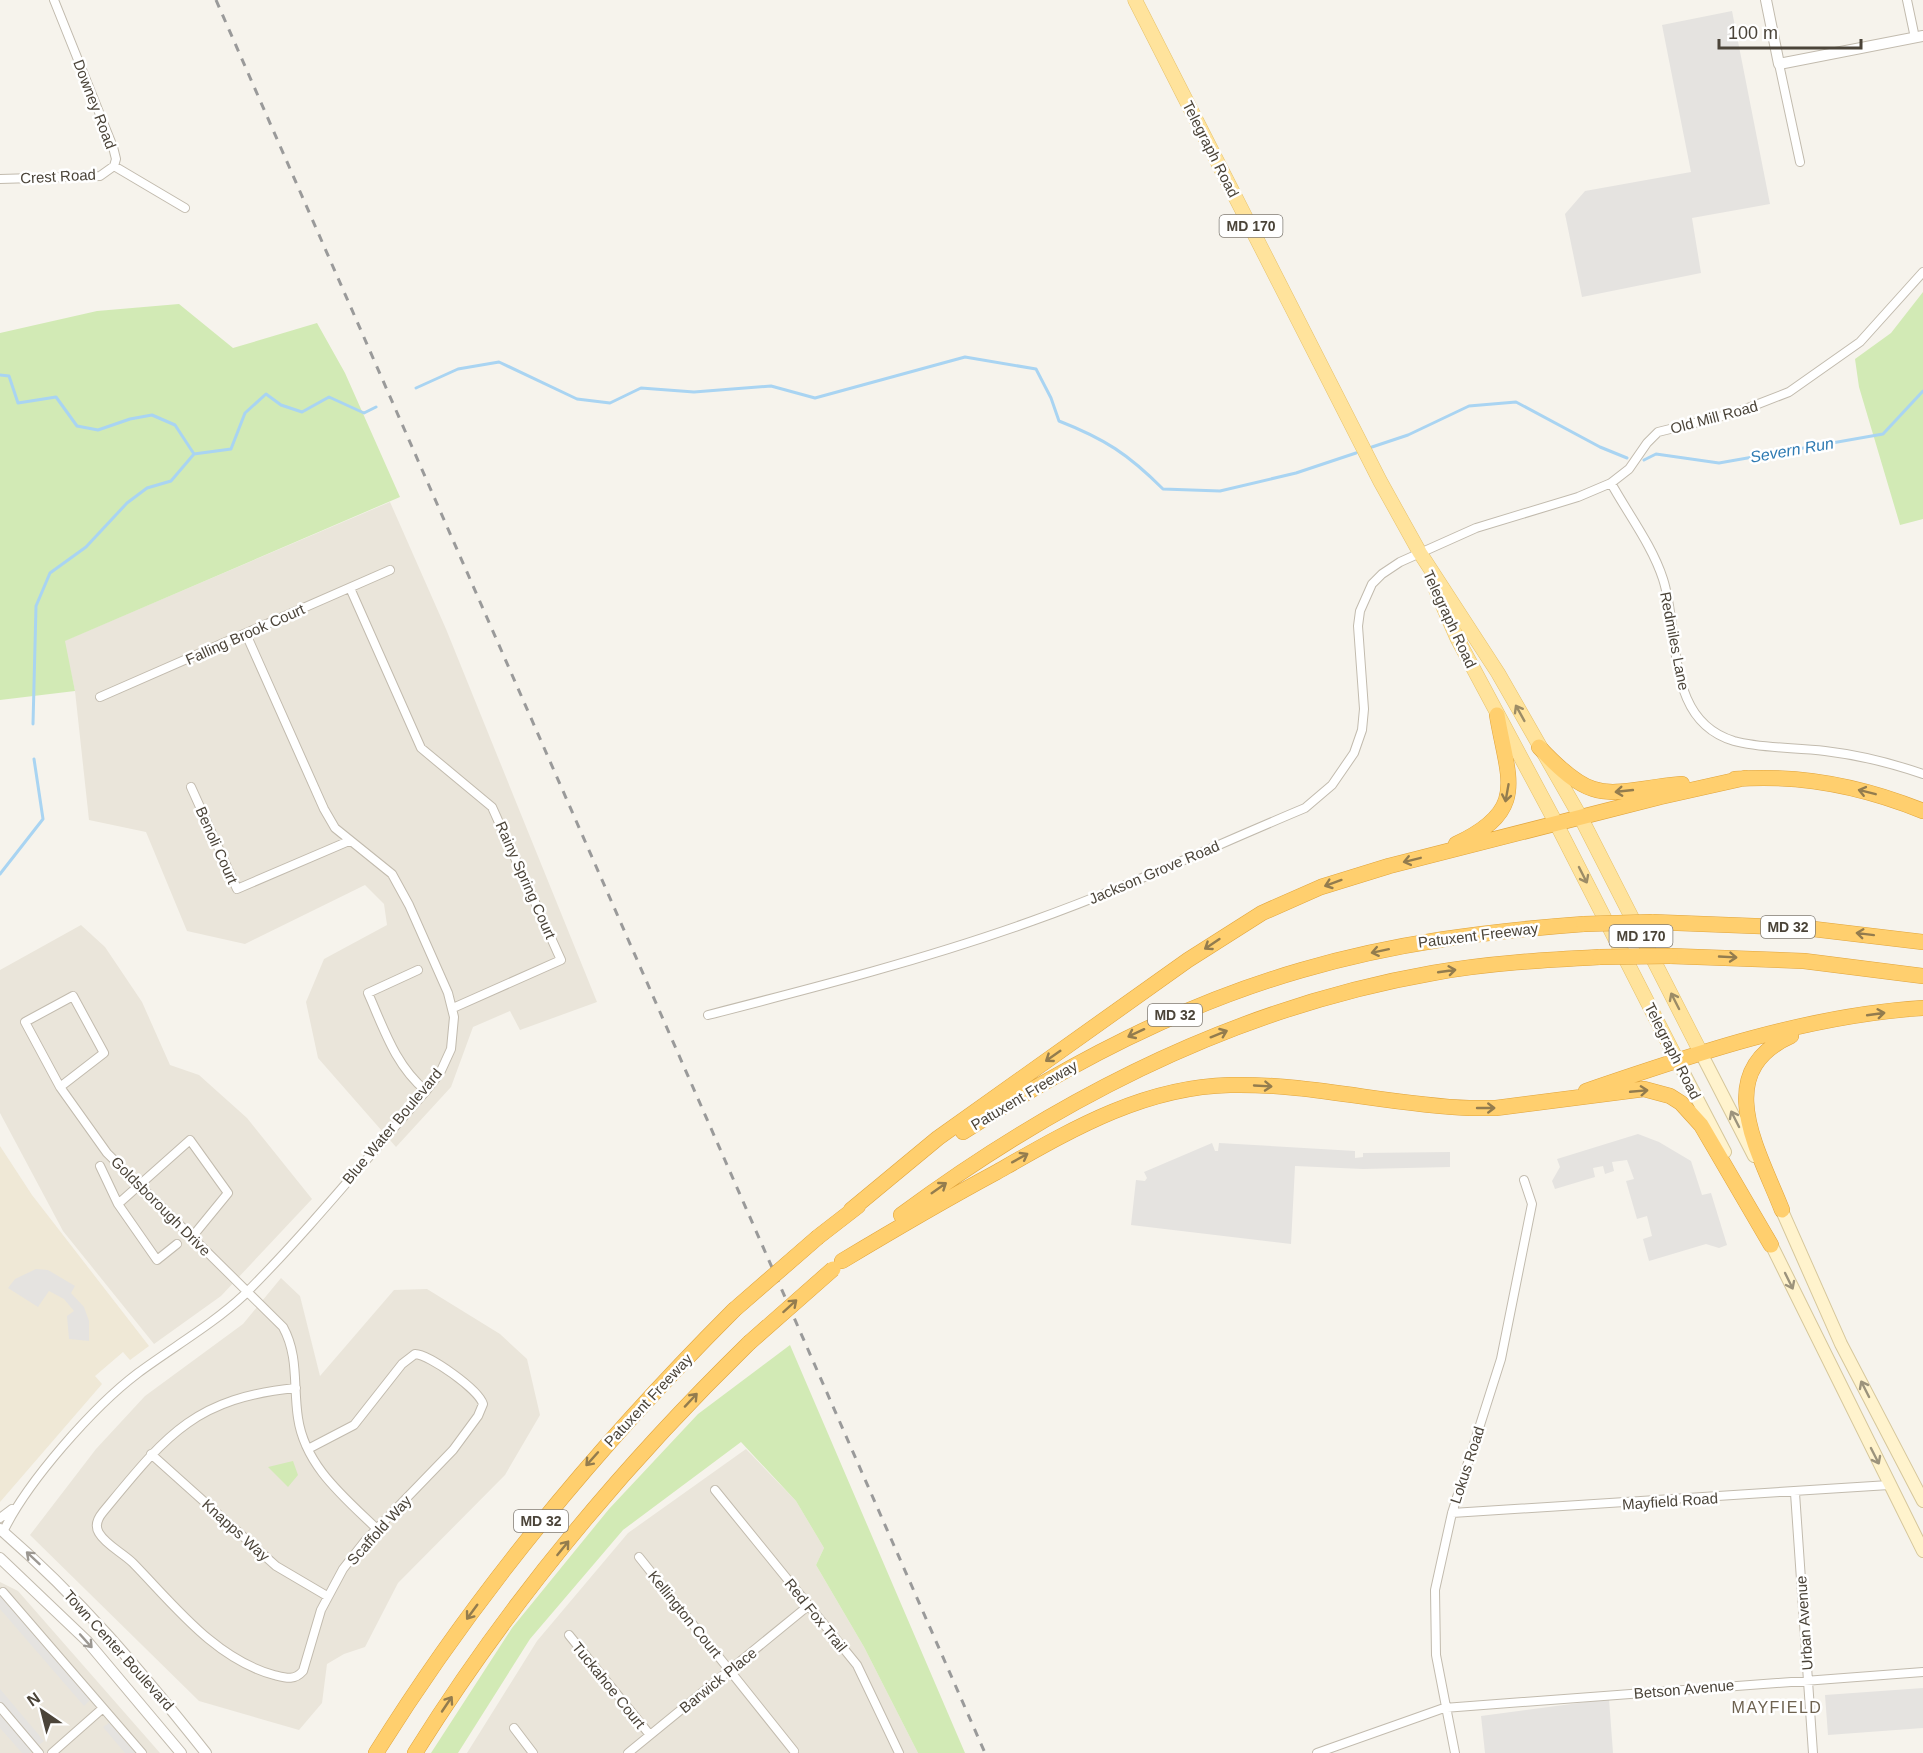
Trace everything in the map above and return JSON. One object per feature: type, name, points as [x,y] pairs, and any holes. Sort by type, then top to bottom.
[{"type":"highway","points":[[1434,855],[1484,829],[1504,807],[1510,774],[1497,715]]},
{"type":"highway","points":[[1539,747],[1577,783],[1602,792],[1744,778],[1772,778],[1831,784],[1869,792],[1923,811]]},
{"type":"highway","points":[[851,1210],[938,1138],[1217,940],[1262,914],[1321,887],[1355,875],[1556,823],[1744,778]]},
{"type":"highway","name":"Patuxent Freeway","points":[[376,1753],[430,1670],[540,1522],[626,1421],[734,1310],[851,1210],[942,1145],[1053,1077],[1119,1041],[1212,1001],[1301,970],[1362,954],[1473,934],[1584,924],[1652,922],[1805,928],[1923,942]]},
{"type":"highway","name":"Patuxent Freeway","points":[[415,1753],[504,1625],[559,1553],[650,1445],[749,1343],[837,1265],[915,1205],[1019,1135],[1125,1076],[1196,1043],[1310,1002],[1372,986],[1482,966],[1600,957],[1670,956],[1804,961],[1923,976]]},
{"type":"highway","points":[[1540,1103],[1585,1091],[1701,1053],[1828,1022],[1923,1008]]},
{"type":"highway","points":[[1782,1210],[1746,1113],[1747,1081],[1753,1068],[1770,1048],[1780,1041],[1828,1022]]},
{"type":"highway","points":[[837,1265],[922,1213],[1086,1122],[1128,1105],[1176,1092],[1229,1085],[1264,1086],[1437,1107],[1496,1108],[1644,1089],[1670,1096],[1681,1103],[1701,1125],[1771,1245]]},
{"type":"main road","name":"Telegraph Road","points":[[1135,0],[1375,472],[1420,553],[1498,674],[1581,818],[1782,1210],[1841,1344],[1923,1501]]},
{"type":"main road","name":"Telegraph Road","points":[[1420,553],[1456,638],[1556,823],[1771,1245],[1923,1551]]},
{"type":"street","name":"Downey Road","points":[[54,0],[113,147],[116,159],[114,166],[185,208]]},
{"type":"street","points":[[1766,0],[1800,162]]},
{"type":"street","points":[[1779,64],[1919,37],[1907,0]]},
{"type":"street","name":"Crest Road","points":[[0,178],[100,176],[114,166]]},
{"type":"street","name":"Old Mill Road","points":[[1420,553],[1497,520],[1578,497],[1611,483],[1629,469],[1647,443],[1658,432],[1764,404],[1822,371],[1860,342],[1923,272]]},
{"type":"street","name":"Redmiles Lane","points":[[1611,483],[1657,562],[1664,582],[1681,683],[1691,707],[1705,724],[1735,741],[1861,755],[1923,774]]},
{"type":"street","name":"Jackson Grove Road","points":[[708,1015],[863,975],[1030,922],[1103,895],[1305,807],[1320,797],[1344,771],[1354,753],[1362,729],[1364,690],[1358,626],[1365,596],[1382,574],[1420,553]]},
{"type":"street","name":"Falling Brook Court","points":[[100,697],[390,570]]},
{"type":"street","name":"Rainy Spring Court","points":[[350,588],[421,748],[492,807],[561,960],[453,1008]]},
{"type":"street","name":"Blue Water Boulevard","points":[[1,1532],[15,1507],[79,1430],[111,1397],[159,1357],[211,1322],[248,1290],[426,1091],[440,1073],[451,1049],[453,1008],[401,889],[382,865],[335,828],[246,633]]},
{"type":"street","name":"Benoli Court","points":[[191,787],[237,890],[349,841]]},
{"type":"street","points":[[418,970],[368,993],[398,1062],[406,1074],[426,1091]]},
{"type":"street","name":"Goldsborough Drive","points":[[60,1087],[104,1053],[73,996],[25,1022],[60,1087],[107,1153],[277,1319],[289,1338],[295,1361],[298,1418],[308,1449],[323,1476],[377,1529]]},
{"type":"street","points":[[118,1204],[190,1140],[228,1193],[192,1236]]},
{"type":"street","points":[[100,1166],[118,1204],[157,1260],[177,1244]]},
{"type":"street","name":"Lokus Road","points":[[1455,1753],[1444,1708],[1436,1654],[1435,1590],[1452,1513],[1501,1359],[1532,1204],[1524,1180]]},
{"type":"street","name":"Scaffold Way","points":[[296,1388],[246,1395],[210,1408],[171,1434],[99,1518],[98,1532],[216,1645],[254,1668],[287,1679],[298,1676],[305,1664],[316,1622],[327,1596],[353,1556],[453,1450],[482,1409],[481,1398],[428,1357],[415,1354],[402,1364],[372,1406],[354,1425],[308,1449]]},
{"type":"street","name":"Knapps Way","points":[[152,1454],[276,1566],[327,1596]]},
{"type":"street","name":"Mayfield Road","points":[[1452,1513],[1796,1493],[1889,1485]]},
{"type":"street","name":"Red Fox Trail","points":[[715,1490],[857,1665],[898,1753]]},
{"type":"street","name":"Urban Avenue","points":[[1796,1493],[1813,1753]]},
{"type":"street","name":"Blue Water Boulevard","points":[[0,1518],[15,1507]]},
{"type":"street","name":"Town Center Boulevard","points":[[1,1532],[62,1586],[113,1638],[206,1753]]},
{"type":"street","name":"Town Center Boulevard","points":[[0,1557],[87,1641],[181,1753]]},
{"type":"street","name":"Kellington Court","points":[[639,1557],[794,1751]]},
{"type":"street","points":[[3,1592],[142,1753]]},
{"type":"street","name":"Barwick Place","points":[[628,1753],[808,1606]]},
{"type":"street","name":"Tuckahoe Court","points":[[569,1635],[650,1735]]},
{"type":"street","name":"Betson Avenue","points":[[1317,1753],[1444,1708],[1923,1672]]},
{"type":"street","points":[[0,1707],[39,1753]]},
{"type":"street","points":[[52,1753],[103,1708]]},
{"type":"street","points":[[514,1728],[533,1753]]},
{"type":"shaded area","points":[[1732,11],[1770,204],[1692,218],[1701,273],[1582,297],[1565,214],[1585,191],[1691,172],[1662,25]]},
{"type":"shaded area","points":[[390,502],[446,629],[597,1002],[520,1030],[510,1011],[473,1027],[451,1087],[396,1147],[318,1058],[306,1002],[324,959],[387,925],[384,904],[365,885],[245,944],[187,931],[146,832],[89,820],[75,691],[64,641]]},
{"type":"shaded area","points":[[81,925],[105,947],[142,1002],[170,1065],[199,1075],[247,1118],[312,1199],[221,1296],[154,1344],[63,1231],[0,1113],[0,970]]},
{"type":"shaded area","points":[[1638,1134],[1659,1142],[1691,1161],[1702,1195],[1711,1193],[1727,1245],[1719,1248],[1706,1244],[1649,1261],[1643,1239],[1652,1236],[1647,1216],[1637,1219],[1626,1181],[1634,1179],[1627,1160],[1612,1162],[1614,1171],[1605,1174],[1603,1166],[1593,1168],[1595,1177],[1555,1189],[1552,1181],[1560,1167],[1557,1159]]},
{"type":"shaded area","points":[[1212,1143],[1215,1151],[1218,1151],[1219,1143],[1355,1151],[1355,1158],[1363,1157],[1363,1153],[1450,1152],[1450,1167],[1363,1169],[1295,1166],[1291,1244],[1131,1225],[1136,1180],[1145,1181],[1147,1178],[1144,1172]]},
{"type":"shaded area","points":[[0,1146],[32,1195],[149,1346],[130,1360],[123,1352],[95,1376],[102,1384],[0,1502]]},
{"type":"shaded area","points":[[36,1269],[48,1270],[75,1286],[71,1293],[84,1307],[89,1321],[89,1341],[69,1339],[67,1316],[74,1311],[64,1299],[49,1291],[38,1307],[8,1288],[15,1279]]},
{"type":"shaded area","points":[[281,1278],[300,1296],[320,1376],[394,1290],[427,1289],[500,1334],[527,1359],[540,1415],[505,1475],[398,1583],[365,1647],[344,1654],[327,1664],[322,1703],[299,1730],[199,1701],[30,1535],[96,1449],[145,1396],[243,1324]]},
{"type":"shaded area","points":[[746,1449],[796,1501],[824,1548],[816,1565],[864,1647],[918,1753],[467,1753],[537,1641],[628,1533]]},
{"type":"shaded area","points":[[0,1582],[18,1591],[160,1753],[0,1753]]},
{"type":"shaded area","points":[[0,1596],[90,1700],[84,1706],[0,1609]]},
{"type":"shaded area","points":[[1923,1688],[1923,1728],[1828,1735],[1825,1695]]},
{"type":"shaded area","points":[[0,1689],[44,1741],[38,1746],[0,1702]]},
{"type":"shaded area","points":[[1609,1699],[1613,1753],[1485,1753],[1481,1716]]},
{"type":"shaded area","points":[[0,1715],[32,1751],[30,1753],[22,1753],[0,1728]]},
{"type":"shaded area","points":[[109,1723],[136,1753],[125,1753],[103,1727]]},
{"type":"green space","points":[[1923,292],[1923,519],[1900,525],[1859,387],[1855,359],[1891,333]]},
{"type":"green space","points":[[179,304],[233,348],[317,323],[345,373],[400,497],[65,641],[75,691],[0,700],[0,333],[97,311]]},
{"type":"green space","points":[[790,1345],[965,1753],[918,1753],[864,1647],[816,1565],[824,1548],[796,1501],[741,1442],[623,1530],[530,1639],[458,1753],[431,1753],[512,1628],[609,1509],[698,1414]]},
{"type":"green space","points":[[293,1461],[298,1475],[288,1487],[268,1467]]},
{"type":"waterway","points":[[416,388],[458,369],[499,362],[577,399],[610,403],[641,388],[694,392],[771,386],[815,398],[965,357],[1036,369],[1051,398],[1059,421],[1103,441],[1127,457],[1163,489],[1220,491],[1296,473],[1356,453]]},
{"type":"waterway","points":[[0,375],[9,376],[18,403],[56,397],[77,426],[98,430],[130,419],[152,415],[175,425],[194,454]]},
{"type":"waterway","name":"Severn Run","points":[[1644,460],[1656,454],[1719,463],[1883,434],[1923,391]]},
{"type":"waterway","points":[[33,724],[36,606],[50,573],[86,547],[127,503],[147,488],[171,481],[194,454],[231,449],[245,413],[266,394],[281,405],[302,412],[329,397],[364,413],[376,407]]},
{"type":"waterway","points":[[1372,447],[1408,435],[1469,406],[1516,402],[1600,447],[1627,458]]},
{"type":"waterway","points":[[0,874],[43,819],[34,759]]},
{"type":"railway","points":[[216,0],[985,1753]]},
{"type":"district","name":"MAYFIELD","points":[[1777,1707]]}]
